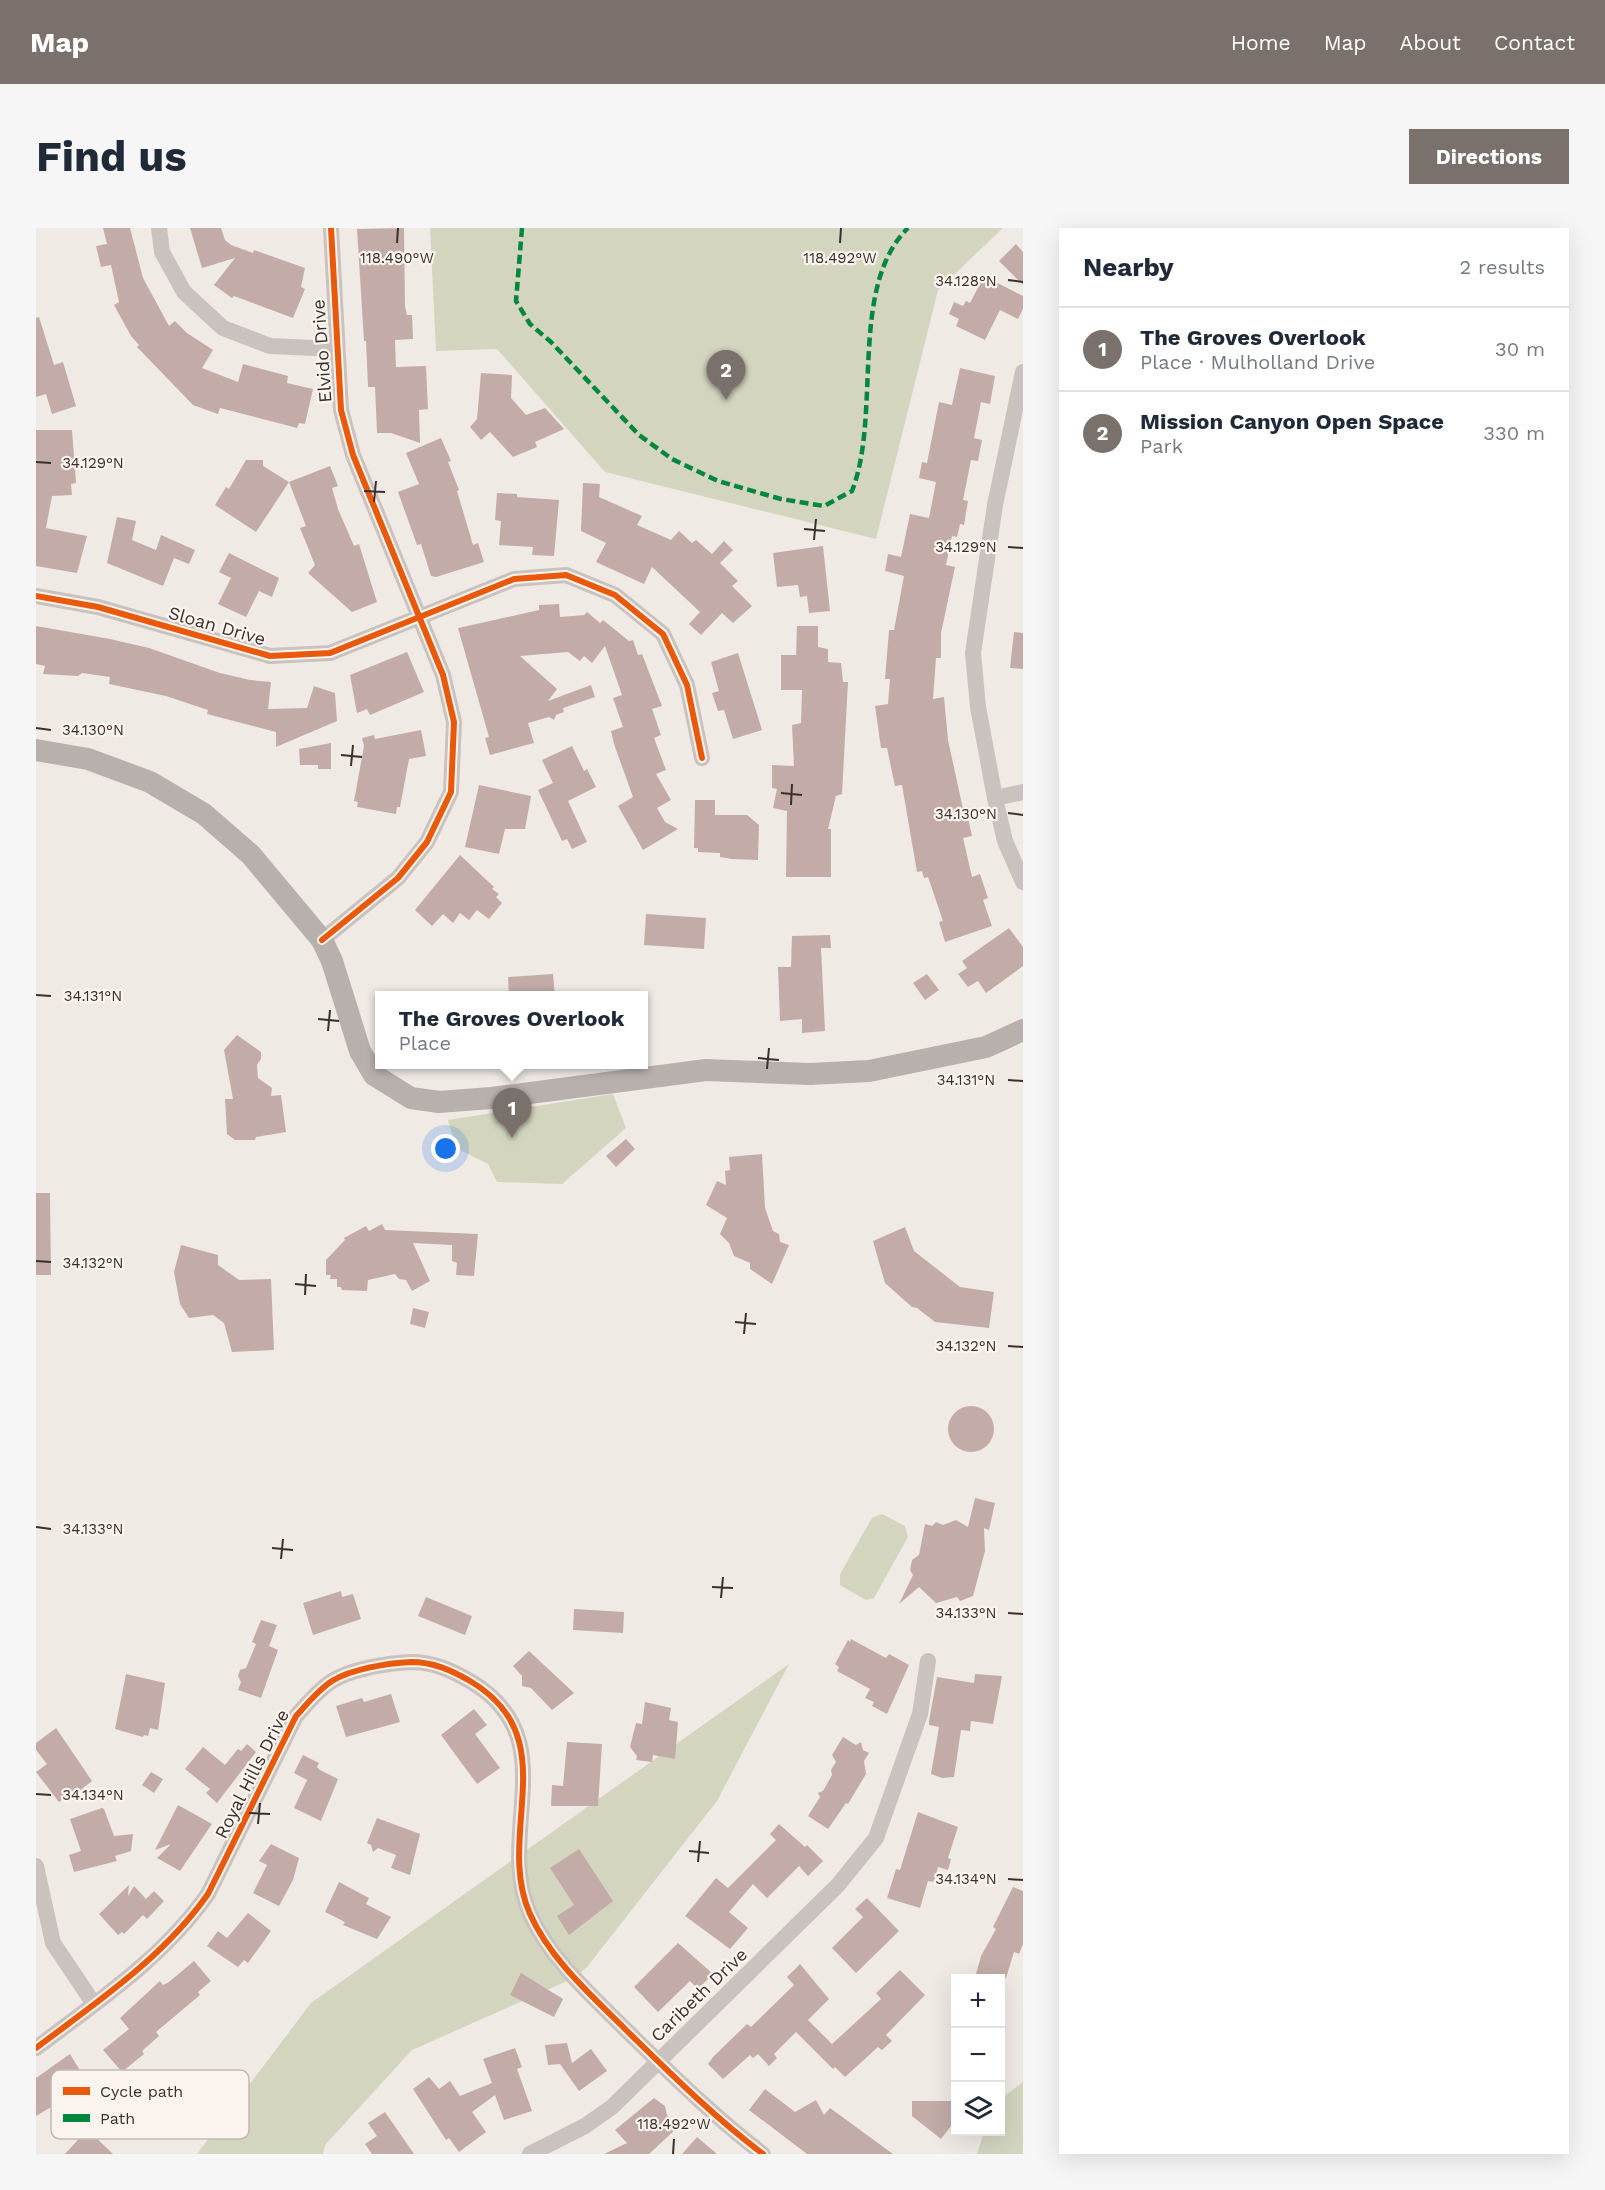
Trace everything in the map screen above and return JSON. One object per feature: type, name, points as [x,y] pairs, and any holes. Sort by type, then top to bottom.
[{"type":"main road","points":[[36,750],[88,759],[150,782],[204,814],[251,855],[321,940],[332,961],[360,1051],[374,1075],[411,1098],[439,1102],[706,1070],[810,1074],[868,1071],[986,1047],[1023,1030]]},
{"type":"street","points":[[159,228],[162,252],[184,292],[223,328],[270,346],[336,350]]},
{"type":"street","name":"Elvido Drive","points":[[321,940],[398,878],[427,842],[451,792],[454,722],[443,675],[353,455],[341,410],[331,228]]},
{"type":"street","points":[[1023,372],[995,505],[973,653],[978,707],[995,798],[1005,841],[1023,882]]},
{"type":"street","name":"Sloan Drive","points":[[36,596],[99,608],[270,656],[330,653],[421,619],[514,579],[566,575],[615,595],[663,634],[687,685],[702,758]]},
{"type":"street","points":[[995,798],[1023,792]]},
{"type":"street","name":"Caribeth Drive","points":[[530,2154],[585,2126],[612,2108],[838,1885],[876,1838],[920,1714],[928,1661]]},
{"type":"street","name":"Royal Hills Drive","points":[[36,2048],[94,2004],[161,1948],[189,1921],[202,1903],[296,1716],[310,1700],[333,1680],[388,1663],[417,1662],[447,1668],[489,1692],[509,1718],[524,1755],[519,1873],[530,1913],[549,1945],[574,1978],[658,2062],[719,2121],[763,2154]]},
{"type":"street","points":[[36,1866],[53,1943],[94,2004]]},
{"type":"green space","points":[[430,228],[1003,228],[938,290],[876,539],[605,472],[497,349],[436,351]]},
{"type":"green space","points":[[613,1094],[626,1128],[562,1184],[497,1182],[488,1164],[456,1148],[448,1120]]},
{"type":"green space","points":[[882,1514],[905,1526],[908,1537],[874,1598],[866,1600],[840,1585],[840,1574],[872,1518]]},
{"type":"green space","points":[[789,1664],[717,1801],[587,1967],[574,1978],[412,2050],[325,2145],[323,2154],[197,2154],[208,2139],[249,2139],[249,2085],[311,2003]]},
{"type":"green space","points":[[1023,2082],[1023,2154],[977,2154],[983,2136],[1005,2136],[1005,2096]]},
{"type":"building","points":[[103,228],[130,228],[143,278],[169,326],[175,321],[187,333],[213,350],[202,368],[238,382],[243,364],[288,376],[287,383],[313,389],[305,424],[299,423],[297,428],[220,408],[218,414],[193,405],[137,347],[139,345],[131,336],[114,305],[119,302],[111,265],[101,267],[96,246],[107,244]]},
{"type":"building","points":[[190,228],[221,228],[225,240],[231,245],[253,253],[254,250],[305,268],[301,287],[305,289],[293,318],[234,296],[232,298],[214,285],[235,258],[202,268]]},
{"type":"building","points":[[404,228],[405,306],[407,315],[412,315],[413,339],[395,340],[396,367],[426,366],[428,409],[419,410],[420,443],[391,433],[377,433],[375,387],[368,387],[366,341],[364,341],[357,229]]},
{"type":"building","points":[[1016,244],[1023,252],[1023,285],[999,261]]},
{"type":"building","points":[[984,276],[1023,296],[1023,309],[1018,319],[1000,310],[985,340],[956,326],[959,319],[949,314],[954,302],[963,306],[966,301],[970,303]]},
{"type":"building","points":[[39,317],[54,365],[63,362],[76,406],[52,414],[46,394],[36,397],[36,318]]},
{"type":"building","points":[[960,368],[995,376],[990,404],[981,402],[974,438],[982,440],[978,461],[971,460],[963,500],[968,501],[964,525],[960,524],[957,537],[952,536],[946,565],[955,567],[941,633],[941,658],[936,658],[933,699],[944,697],[948,740],[965,818],[968,818],[972,836],[963,838],[972,877],[980,874],[988,898],[983,900],[992,926],[945,942],[939,922],[943,921],[928,877],[924,878],[922,871],[917,872],[902,785],[895,786],[887,748],[881,748],[875,706],[888,704],[890,679],[885,679],[889,630],[894,630],[904,576],[885,571],[888,554],[901,557],[910,514],[929,518],[936,482],[919,478],[922,462],[927,463],[939,402],[952,405]]},
{"type":"building","points":[[481,373],[512,375],[511,398],[526,415],[545,408],[564,429],[535,442],[537,447],[513,457],[490,432],[481,440],[470,427],[477,419]]},
{"type":"building","points":[[36,430],[72,430],[76,483],[71,484],[72,495],[52,496],[46,528],[87,536],[77,573],[36,566]]},
{"type":"building","points":[[441,438],[451,461],[448,462],[459,490],[457,491],[473,545],[478,543],[484,562],[436,577],[431,576],[421,544],[417,545],[398,492],[419,484],[406,453]]},
{"type":"building","points":[[246,460],[263,460],[263,466],[289,482],[256,532],[215,505],[226,487],[229,489]]},
{"type":"building","points":[[330,466],[338,486],[332,488],[338,509],[354,546],[359,544],[377,602],[352,612],[308,573],[315,565],[300,528],[306,526],[289,482]]},
{"type":"building","points":[[583,483],[600,484],[599,497],[642,516],[637,525],[671,540],[679,531],[692,543],[696,540],[712,554],[724,541],[733,550],[720,563],[738,581],[732,586],[752,606],[733,623],[722,613],[701,635],[689,624],[700,612],[652,567],[644,584],[596,562],[606,543],[581,531]]},
{"type":"building","points":[[497,493],[559,500],[554,556],[532,555],[533,547],[499,545],[501,521],[495,520]]},
{"type":"building","points":[[117,517],[136,521],[132,540],[156,550],[161,535],[195,550],[189,564],[174,558],[163,586],[107,563]]},
{"type":"building","points":[[823,546],[830,611],[809,613],[807,596],[800,597],[798,585],[777,587],[773,553]]},
{"type":"building","points":[[229,553],[279,578],[272,597],[259,591],[246,617],[218,604],[231,578],[219,572]]},
{"type":"building","points":[[559,604],[560,617],[584,615],[587,612],[600,623],[603,620],[629,641],[633,640],[638,655],[642,654],[662,706],[652,709],[661,735],[654,738],[666,770],[656,774],[671,800],[657,808],[665,822],[678,829],[643,850],[618,806],[633,797],[611,731],[623,727],[613,698],[622,695],[605,646],[592,663],[584,656],[580,661],[568,652],[520,656],[557,689],[548,701],[591,685],[595,697],[563,708],[564,712],[556,715],[554,720],[549,717],[528,723],[534,743],[490,755],[485,738],[489,737],[458,628],[539,610],[539,605]]},
{"type":"building","points":[[36,626],[149,648],[220,673],[271,682],[268,709],[307,708],[314,686],[335,693],[337,721],[276,747],[276,732],[207,714],[208,710],[166,696],[109,684],[110,677],[82,673],[78,676],[43,674],[45,666],[36,664]]},
{"type":"building","points":[[797,626],[818,626],[818,647],[828,649],[828,662],[841,663],[843,682],[848,682],[842,794],[836,796],[828,829],[831,829],[831,877],[786,877],[787,811],[773,808],[777,789],[772,788],[772,765],[794,766],[792,725],[801,723],[802,690],[781,690],[781,655],[796,655]]},
{"type":"building","points":[[1014,632],[1023,633],[1023,669],[1010,668]]},
{"type":"building","points":[[407,652],[424,692],[370,715],[367,709],[357,713],[350,675]]},
{"type":"building","points":[[738,653],[762,730],[733,739],[724,710],[718,711],[712,693],[719,691],[711,662]]},
{"type":"building","points":[[421,730],[426,756],[409,759],[400,807],[397,807],[396,814],[357,807],[358,802],[354,801],[364,746],[362,738],[374,735],[375,739]]},
{"type":"building","points":[[331,743],[331,769],[318,769],[318,765],[300,765],[299,749]]},
{"type":"building","points":[[572,746],[584,771],[587,769],[596,787],[568,801],[587,842],[572,849],[567,839],[562,841],[538,790],[553,783],[542,760]]},
{"type":"building","points":[[479,785],[531,796],[525,829],[505,829],[499,854],[465,847]]},
{"type":"building","points":[[695,800],[715,800],[715,815],[747,815],[759,825],[758,860],[732,859],[720,857],[720,853],[698,852],[698,848],[694,848]]},
{"type":"building","points":[[460,855],[494,887],[492,889],[499,894],[496,897],[502,903],[489,919],[477,910],[469,920],[460,913],[453,923],[443,914],[432,926],[415,910]]},
{"type":"building","points":[[646,914],[706,918],[704,949],[644,945]]},
{"type":"building","points":[[1009,928],[1023,947],[1023,966],[986,993],[978,981],[968,987],[958,974],[967,968],[962,961]]},
{"type":"building","points":[[830,935],[831,948],[821,948],[825,1031],[802,1033],[802,1019],[780,1021],[778,967],[791,967],[792,936]]},
{"type":"building","points":[[553,974],[555,991],[509,991],[508,977]]},
{"type":"building","points":[[927,974],[939,990],[925,1000],[913,983]]},
{"type":"building","points":[[237,1035],[261,1052],[261,1059],[257,1065],[258,1078],[272,1088],[271,1096],[281,1095],[286,1132],[256,1137],[255,1140],[235,1140],[227,1134],[225,1099],[233,1099],[224,1050]]},
{"type":"building","points":[[626,1139],[635,1149],[616,1167],[606,1156]]},
{"type":"building","points":[[762,1154],[765,1208],[773,1231],[779,1234],[780,1242],[789,1245],[772,1284],[750,1269],[750,1263],[734,1256],[729,1243],[720,1234],[727,1218],[706,1205],[717,1181],[726,1185],[725,1171],[730,1170],[729,1157]]},
{"type":"building","points":[[36,1193],[50,1193],[51,1275],[36,1275]]},
{"type":"building","points":[[382,1224],[385,1230],[478,1234],[474,1276],[456,1275],[457,1263],[452,1261],[452,1245],[413,1243],[430,1281],[412,1291],[406,1280],[399,1279],[395,1274],[368,1280],[367,1291],[342,1290],[341,1287],[337,1287],[337,1279],[330,1279],[331,1275],[326,1275],[326,1260],[345,1240],[344,1238],[366,1226],[369,1231]]},
{"type":"building","points":[[905,1227],[914,1251],[960,1287],[994,1292],[989,1328],[935,1322],[917,1308],[912,1307],[885,1283],[873,1241]]},
{"type":"building","points":[[181,1245],[218,1255],[218,1265],[239,1280],[271,1279],[274,1350],[232,1352],[224,1323],[213,1315],[189,1318],[180,1304],[174,1272]]},
{"type":"building","points":[[413,1308],[429,1312],[425,1328],[410,1324]]},
{"type":"building","points":[[971,1406],[987,1413],[994,1429],[987,1445],[971,1452],[955,1445],[948,1429],[955,1413]]},
{"type":"building","points":[[975,1498],[995,1503],[989,1530],[984,1528],[985,1551],[973,1596],[960,1601],[957,1597],[936,1603],[919,1587],[899,1604],[913,1575],[910,1570],[912,1560],[919,1555],[925,1524],[932,1526],[936,1522],[943,1525],[956,1520],[968,1527]]},
{"type":"building","points":[[341,1591],[342,1597],[353,1594],[361,1619],[313,1635],[303,1603]]},
{"type":"building","points":[[426,1597],[472,1616],[465,1635],[418,1616]]},
{"type":"building","points":[[574,1609],[624,1612],[623,1633],[573,1630]]},
{"type":"building","points":[[261,1620],[277,1625],[269,1646],[278,1650],[261,1698],[238,1690],[241,1682],[238,1676],[240,1670],[246,1668],[256,1644],[252,1642]]},
{"type":"building","points":[[851,1639],[886,1658],[889,1654],[909,1665],[887,1714],[872,1706],[874,1702],[865,1698],[870,1689],[837,1671],[839,1667],[835,1664],[848,1640],[850,1642]]},
{"type":"building","points":[[529,1651],[574,1693],[552,1710],[531,1688],[522,1686],[522,1676],[513,1666]]},
{"type":"building","points":[[126,1674],[165,1683],[158,1730],[150,1728],[148,1736],[143,1737],[115,1729]]},
{"type":"building","points":[[975,1674],[1002,1676],[993,1724],[971,1721],[970,1731],[961,1730],[954,1777],[942,1778],[931,1774],[939,1727],[929,1725],[929,1721],[937,1677],[974,1683]]},
{"type":"building","points":[[391,1694],[400,1722],[346,1737],[336,1706],[362,1698],[364,1702]]},
{"type":"building","points":[[645,1702],[671,1708],[669,1720],[678,1722],[675,1759],[653,1755],[652,1762],[636,1760],[637,1756],[630,1747],[636,1723],[642,1724]]},
{"type":"building","points":[[474,1709],[487,1725],[475,1734],[500,1768],[477,1784],[441,1735]]},
{"type":"building","points":[[56,1728],[92,1781],[65,1802],[64,1798],[59,1802],[36,1772],[47,1764],[36,1750],[36,1743]]},
{"type":"building","points":[[843,1737],[856,1745],[861,1742],[863,1750],[869,1753],[864,1761],[866,1774],[848,1804],[846,1803],[828,1829],[808,1816],[820,1797],[818,1793],[823,1791],[832,1775],[831,1770],[836,1762],[832,1755]]},
{"type":"building","points":[[567,1742],[602,1744],[598,1806],[551,1806],[552,1785],[563,1786]]},
{"type":"building","points":[[247,1744],[256,1752],[217,1803],[206,1793],[210,1789],[185,1769],[203,1747],[225,1765],[238,1749],[241,1751]]},
{"type":"building","points":[[303,1755],[319,1763],[317,1767],[320,1770],[338,1779],[321,1821],[294,1808],[307,1780],[294,1773]]},
{"type":"building","points":[[151,1772],[163,1779],[154,1793],[142,1785]]},
{"type":"building","points":[[178,1805],[212,1824],[180,1871],[157,1858],[171,1844],[155,1850]]},
{"type":"building","points":[[102,1808],[114,1836],[133,1834],[131,1851],[115,1856],[117,1861],[74,1872],[69,1855],[81,1851],[70,1819]]},
{"type":"building","points":[[918,1812],[958,1827],[948,1858],[951,1859],[948,1870],[938,1867],[934,1882],[928,1881],[920,1908],[887,1898],[896,1869],[900,1870]]},
{"type":"building","points":[[377,1818],[420,1834],[410,1875],[391,1868],[396,1855],[378,1848],[373,1852],[371,1845],[367,1843]]},
{"type":"building","points":[[779,1824],[805,1847],[807,1845],[823,1861],[808,1876],[799,1866],[767,1898],[753,1884],[729,1912],[748,1928],[730,1949],[685,1916],[716,1878],[728,1888],[776,1840],[770,1834]]},
{"type":"building","points":[[271,1844],[299,1858],[293,1880],[279,1906],[253,1893],[267,1865],[259,1861]]},
{"type":"building","points":[[579,1849],[613,1901],[569,1935],[557,1916],[574,1905],[550,1868]]},
{"type":"building","points":[[339,1882],[369,1898],[366,1904],[391,1917],[377,1939],[343,1925],[345,1922],[325,1912]]},
{"type":"building","points":[[129,1885],[128,1896],[134,1886],[146,1899],[154,1891],[164,1901],[147,1919],[143,1915],[124,1934],[122,1932],[118,1935],[99,1914]]},
{"type":"building","points":[[1013,1887],[1023,1891],[1023,1944],[1019,1954],[1014,1952],[1006,1978],[1005,1974],[976,1974],[981,1956],[996,1929],[993,1927]]},
{"type":"building","points":[[867,1898],[899,1931],[856,1973],[832,1948],[863,1917],[855,1909]]},
{"type":"building","points":[[248,1913],[271,1931],[248,1963],[244,1960],[238,1967],[207,1946],[218,1931],[227,1938]]},
{"type":"building","points":[[678,1943],[713,1974],[698,1989],[690,1981],[658,2012],[634,1987]]},
{"type":"building","points":[[194,1961],[211,1981],[198,1992],[200,1995],[156,2032],[159,2036],[142,2051],[144,2054],[124,2070],[120,2070],[103,2050],[129,2029],[120,2018],[160,1981],[163,1985]]},
{"type":"building","points":[[800,1964],[829,1999],[808,2020],[832,2044],[881,1999],[876,1993],[900,1970],[925,1995],[886,2035],[892,2041],[882,2050],[878,2047],[845,2077],[835,2067],[833,2069],[796,2032],[774,2054],[777,2058],[769,2066],[758,2054],[753,2058],[750,2055],[723,2079],[708,2064],[747,2024],[751,2027],[794,1985],[787,1977]]},
{"type":"building","points":[[521,1973],[563,1999],[554,2017],[510,1995]]},
{"type":"building","points":[[567,2043],[572,2063],[591,2049],[607,2071],[579,2091],[560,2064],[548,2065],[545,2045]]},
{"type":"building","points":[[515,2048],[522,2067],[517,2069],[532,2111],[504,2120],[495,2095],[472,2112],[486,2132],[459,2152],[449,2138],[446,2140],[413,2089],[429,2077],[439,2089],[450,2081],[460,2096],[492,2083],[483,2059]]},
{"type":"building","points":[[70,2054],[80,2070],[51,2070],[51,2107],[36,2116],[36,2078]]},
{"type":"building","points":[[765,2089],[795,2112],[816,2100],[824,2115],[830,2108],[893,2154],[807,2154],[749,2110]]},
{"type":"building","points":[[654,2098],[665,2106],[667,2115],[678,2127],[649,2154],[604,2154],[627,2143],[615,2130]]},
{"type":"building","points":[[912,2101],[951,2101],[951,2126],[941,2139],[912,2116]]},
{"type":"building","points":[[385,2112],[414,2154],[372,2154],[365,2144],[377,2136],[368,2123]]},
{"type":"building","points":[[697,2137],[717,2154],[682,2154]]},
{"type":"building","points":[[79,2139],[97,2139],[113,2154],[65,2154]]},
{"type":"marked path","points":[[522,228],[516,301],[530,324],[551,342],[639,435],[672,459],[718,481],[781,499],[824,506],[852,491],[861,460],[872,317],[878,283],[890,253],[908,228]]},
{"type":"cycle path","points":[[322,940],[398,878],[427,842],[451,792],[454,722],[443,675],[353,455],[341,410],[331,228]]},
{"type":"cycle path","points":[[36,596],[98,607],[270,656],[330,653],[514,579],[566,575],[615,595],[663,634],[687,685],[702,758]]},
{"type":"cycle path","points":[[36,2048],[128,1978],[171,1939],[190,1917],[208,1894],[296,1716],[317,1693],[332,1681],[359,1670],[381,1665],[427,1663],[449,1670],[470,1681],[499,1704],[515,1730],[522,1758],[523,1788],[519,1851],[521,1883],[530,1914],[548,1946],[585,1990],[659,2062],[709,2109],[763,2154]]},
{"type":"place","name":"Mission Canyon Open Space","points":[[726,400]]},
{"type":"place","name":"The Groves Overlook","points":[[512,1138]]}]
